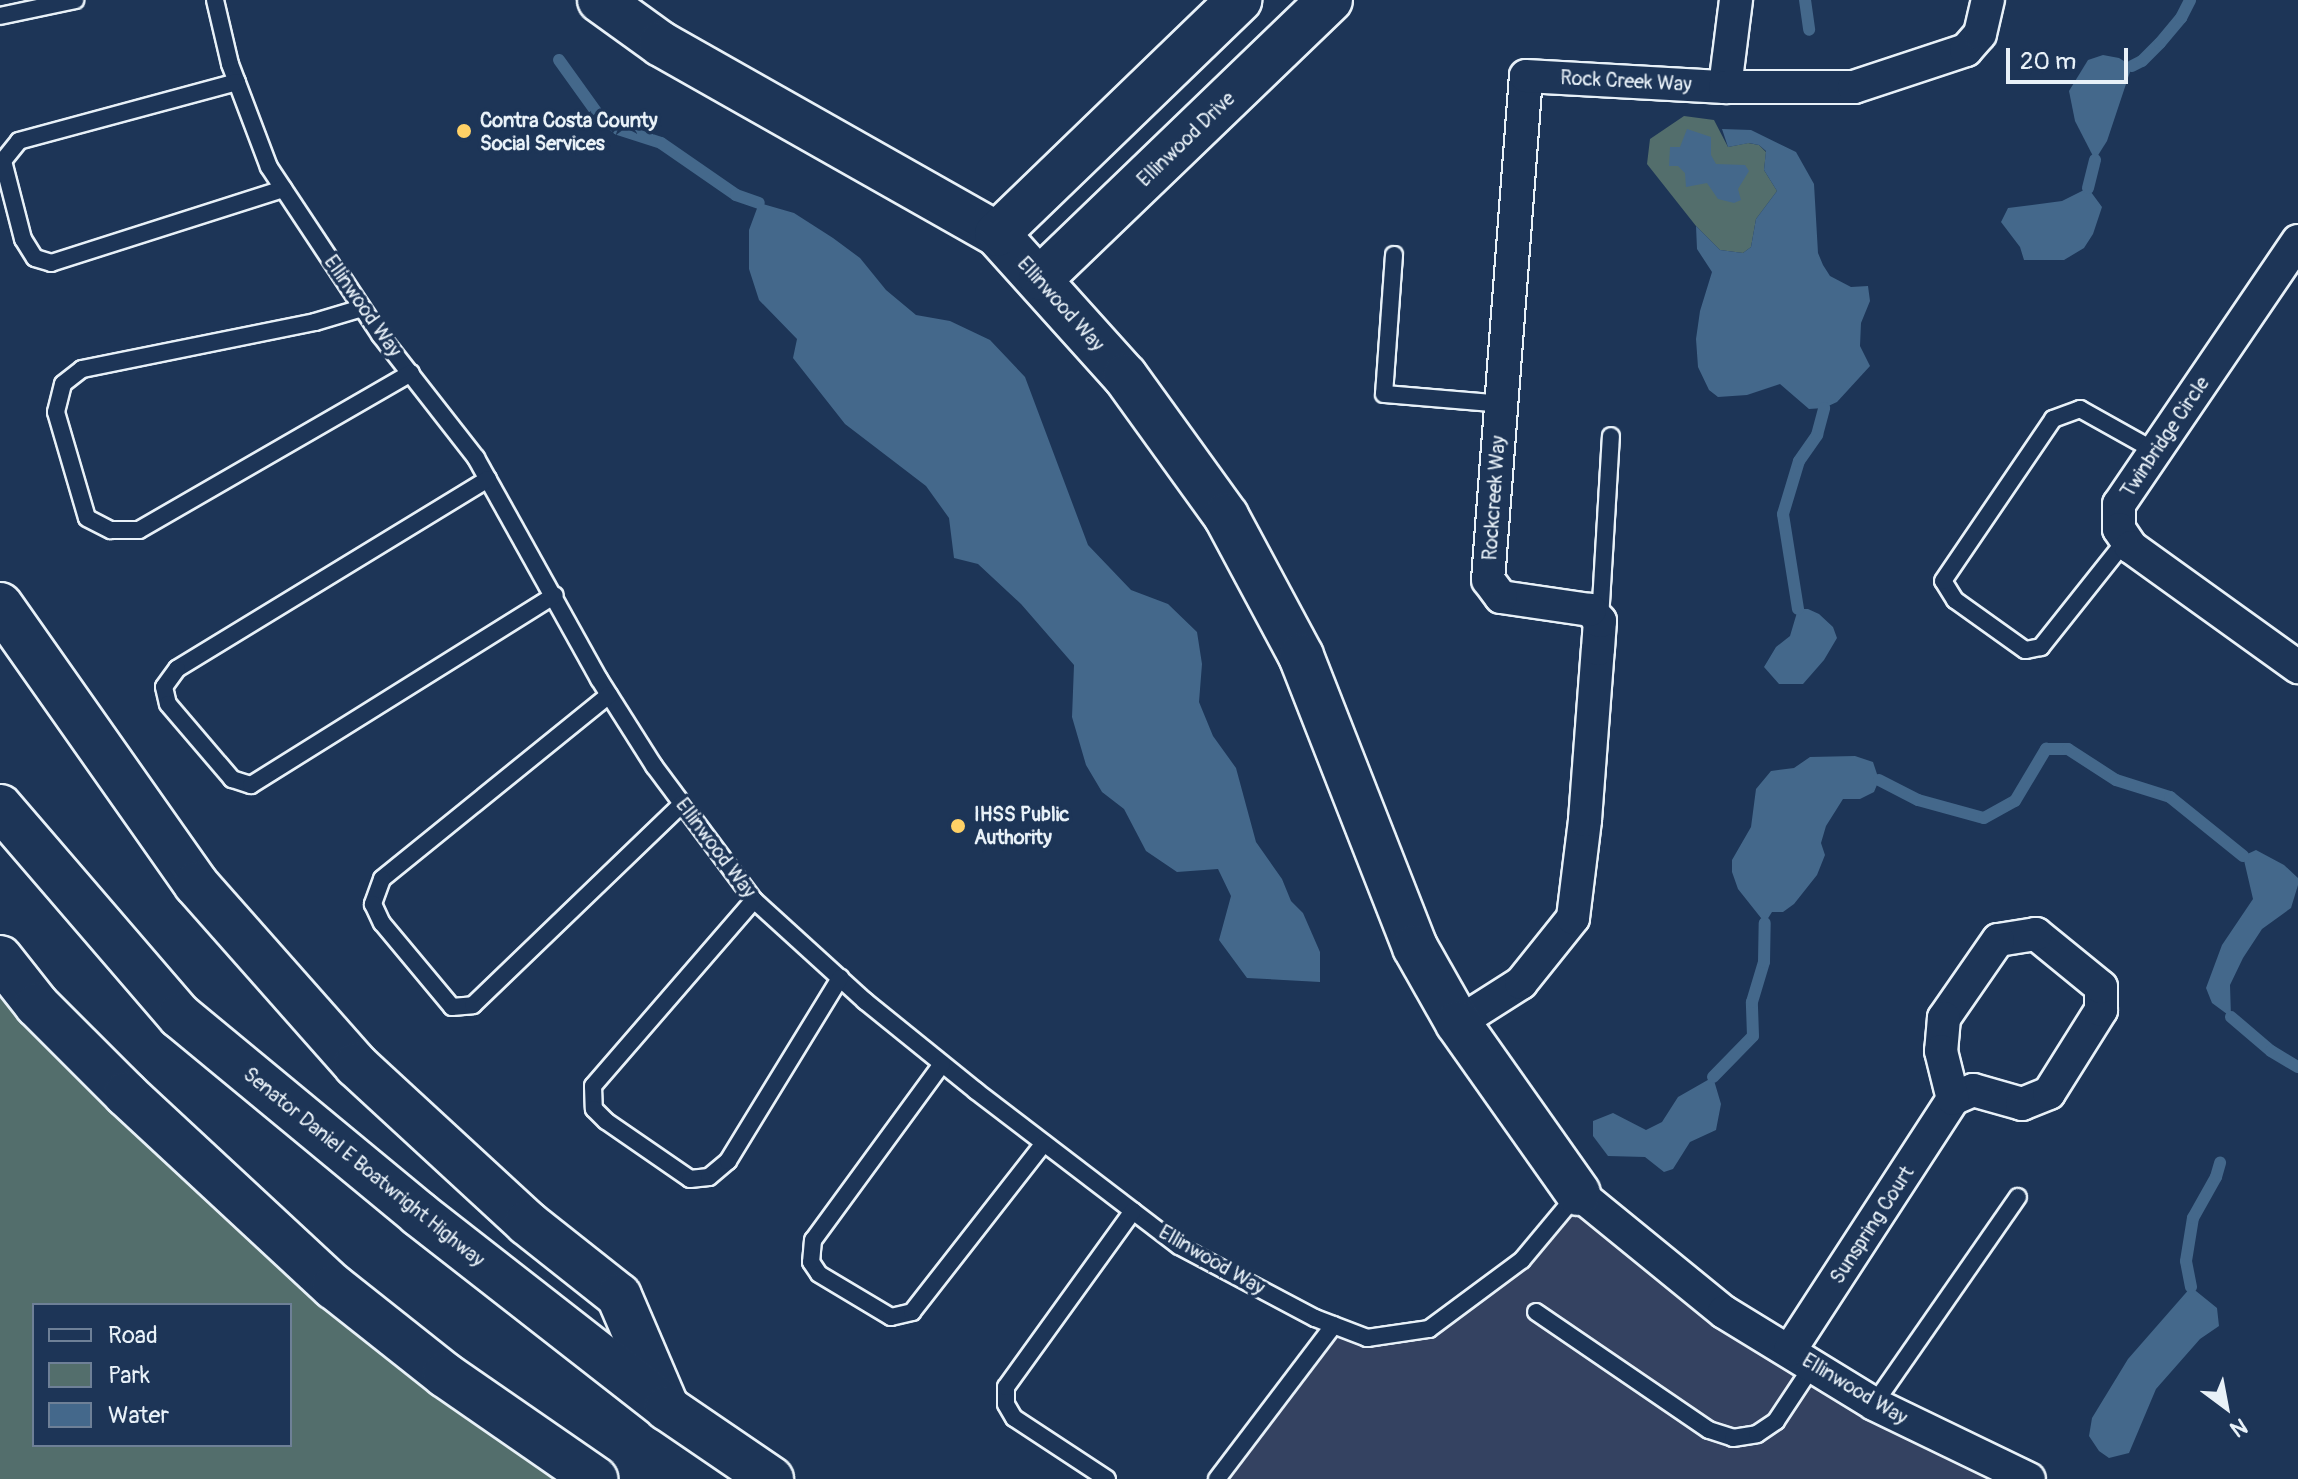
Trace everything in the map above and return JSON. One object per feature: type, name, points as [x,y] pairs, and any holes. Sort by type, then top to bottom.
[{"type":"main road","name":"Ellinwood Way","points":[[600,0],[661,44],[997,234],[1041,278],[1125,376],[1226,516],[1301,656],[1415,947],[1458,1023],[1578,1193]]},
{"type":"main road","points":[[997,234],[1239,0]]},
{"type":"main road","name":"Ellinwood Drive","points":[[1041,278],[1330,0]]},
{"type":"main road","points":[[0,605],[196,884],[356,1065],[527,1223],[619,1296],[667,1408]]},
{"type":"main road","name":"Senator Daniel E Boatwright Highway","points":[[0,807],[180,1016],[419,1214],[667,1408],[771,1479]]},
{"type":"main road","points":[[0,958],[37,1005],[126,1094],[334,1287],[445,1375],[595,1479]]},
{"type":"street","points":[[1725,87],[1736,0]]},
{"type":"street","name":"Rock Creek Way","points":[[1526,76],[1725,87],[1854,87],[1966,50],[1980,34],[1988,0]]},
{"type":"street","name":"Rockcreek Way","points":[[1526,76],[1488,580],[1501,597],[1590,610],[1600,621]]},
{"type":"street","name":"Twinbridge Circle","points":[[2126,540],[2119,529],[2119,504],[2298,241]]},
{"type":"street","points":[[2126,540],[2131,547],[2298,667]]},
{"type":"street","points":[[1458,1023],[1521,983],[1573,918],[1585,820],[1600,621]]},
{"type":"street","points":[[2036,934],[2101,987],[2101,1010],[2049,1093],[2022,1104],[1973,1090],[1953,1099],[1941,1051],[1944,1018],[1998,940],[2036,934]]},
{"type":"street","name":"Sunspring Court","points":[[1802,1358],[1953,1099]]},
{"type":"street","name":"Ellinwood Way","points":[[1578,1193],[1724,1312],[1874,1404],[2029,1479]]},
{"type":"lane","points":[[0,16],[75,0]]},
{"type":"lane","name":"Ellinwood Way","points":[[215,0],[237,82],[269,167],[283,189],[362,308],[476,458],[609,695],[682,804],[754,900],[840,978],[942,1064],[1179,1246],[1334,1325],[1367,1338],[1429,1329],[1522,1260],[1578,1193]]},
{"type":"lane","points":[[237,82],[19,141],[3,161],[23,239],[35,258],[51,263],[283,189]]},
{"type":"lane","points":[[1394,255],[1384,394],[1502,404]]},
{"type":"lane","points":[[362,308],[315,322],[82,369],[63,384],[56,412],[87,518],[111,530],[139,530],[411,373]]},
{"type":"lane","points":[[2126,540],[2041,647],[2025,650],[1955,600],[1943,581],[2053,419],[2080,409],[2155,451]]},
{"type":"lane","points":[[1600,621],[1611,436]]},
{"type":"lane","points":[[488,479],[177,669],[164,687],[168,704],[232,779],[251,785],[555,595]]},
{"type":"lane","points":[[609,695],[382,879],[373,904],[382,923],[452,1007],[473,1005],[682,804]]},
{"type":"lane","points":[[754,900],[593,1086],[594,1109],[606,1121],[690,1179],[709,1177],[728,1161],[840,978]]},
{"type":"lane","points":[[942,1064],[813,1240],[811,1262],[819,1274],[891,1317],[912,1312],[1044,1143]]},
{"type":"lane","points":[[1874,1404],[2018,1197]]},
{"type":"lane","points":[[1107,1479],[1014,1418],[1006,1404],[1006,1387],[1133,1211]]},
{"type":"lane","points":[[1536,1312],[1709,1430],[1733,1438],[1757,1434],[1776,1421],[1802,1358]]},
{"type":"lane","points":[[1217,1479],[1334,1325]]},
{"type":"shaded area","points":[[1578,1193],[1724,1312],[2028,1479],[1217,1479],[1334,1325],[1367,1337],[1429,1329],[1522,1260]]},
{"type":"green space","points":[[1684,116],[1714,120],[1728,147],[1748,143],[1759,145],[1766,152],[1764,170],[1777,191],[1756,219],[1751,247],[1743,253],[1720,250],[1696,226],[1647,164],[1650,139]]},
{"type":"green space","points":[[0,958],[126,1094],[595,1479],[0,1479]]},
{"type":"water","points":[[2103,55],[2119,58],[2132,66],[2107,141],[2095,160],[2075,121],[2069,91],[2088,60]]},
{"type":"water","points":[[1687,129],[1711,137],[1711,155],[1716,164],[1745,165],[1749,171],[1738,189],[1741,200],[1734,203],[1718,199],[1707,183],[1686,187],[1685,173],[1678,166],[1669,166],[1670,147],[1680,147]]},
{"type":"water","points":[[1722,129],[1751,130],[1796,152],[1814,184],[1818,253],[1823,265],[1830,276],[1851,287],[1868,286],[1870,301],[1861,323],[1860,346],[1870,366],[1837,402],[1824,408],[1809,409],[1780,384],[1747,395],[1718,397],[1709,390],[1698,367],[1696,339],[1700,311],[1712,272],[1697,249],[1696,226],[1720,250],[1743,253],[1751,247],[1756,219],[1777,191],[1764,170],[1766,151],[1759,145],[1749,143],[1728,147]]},
{"type":"water","points":[[2088,188],[2102,207],[2093,234],[2084,248],[2064,260],[2024,260],[2020,247],[2001,222],[2008,208],[2062,201]]},
{"type":"water","points":[[759,203],[794,213],[833,238],[860,258],[886,290],[916,315],[950,321],[990,340],[1025,377],[1088,545],[1131,590],[1168,604],[1197,632],[1202,664],[1199,702],[1213,736],[1236,768],[1256,842],[1282,879],[1291,901],[1303,913],[1320,952],[1320,982],[1247,978],[1219,940],[1231,896],[1218,869],[1177,872],[1146,851],[1124,809],[1102,792],[1086,765],[1072,717],[1074,665],[1021,604],[978,564],[954,558],[949,518],[926,486],[845,424],[793,358],[797,339],[759,300],[749,269],[749,230]]},
{"type":"water","points":[[1798,609],[1819,614],[1833,627],[1837,638],[1824,660],[1803,684],[1779,684],[1764,667],[1776,647],[1790,636]]},
{"type":"water","points":[[1855,756],[1873,762],[1879,780],[1874,792],[1860,799],[1843,799],[1826,826],[1821,843],[1825,855],[1817,875],[1794,904],[1783,912],[1772,912],[1765,923],[1738,889],[1732,872],[1732,860],[1751,827],[1756,789],[1771,771],[1794,768],[1810,757]]},
{"type":"water","points":[[2256,850],[2284,865],[2298,878],[2298,885],[2291,908],[2262,929],[2243,958],[2230,985],[2231,1017],[2212,1003],[2206,988],[2222,945],[2253,899],[2243,856]]},
{"type":"water","points":[[1713,1077],[1721,1104],[1716,1130],[1690,1142],[1673,1169],[1664,1172],[1645,1157],[1608,1156],[1593,1136],[1593,1121],[1613,1113],[1646,1130],[1662,1122],[1678,1097]]},
{"type":"water","points":[[2191,1287],[2217,1308],[2219,1326],[2200,1339],[2156,1389],[2129,1453],[2109,1458],[2099,1451],[2089,1436],[2092,1418],[2128,1359]]},
{"type":"waterway","points":[[1805,0],[1809,30]]},
{"type":"waterway","points":[[2132,66],[2142,61],[2160,43],[2181,18],[2190,0]]},
{"type":"waterway","points":[[559,60],[597,113],[618,129],[661,143],[736,195],[759,203]]},
{"type":"waterway","points":[[2088,188],[2095,160]]},
{"type":"waterway","points":[[1798,609],[1783,514],[1799,461],[1817,435],[1824,408]]},
{"type":"waterway","points":[[1879,780],[1918,800],[1984,818],[2015,801],[2046,749],[2068,749],[2116,780],[2170,797],[2243,856]]},
{"type":"waterway","points":[[1713,1077],[1753,1036],[1752,1002],[1764,962],[1765,923]]},
{"type":"waterway","points":[[2231,1017],[2271,1051],[2298,1067]]},
{"type":"waterway","points":[[2191,1287],[2186,1261],[2193,1218],[2216,1177],[2220,1163]]},
{"type":"place","name":"Contra Costa County Social Services","points":[[464,131]]},
{"type":"place","name":"IHSS Public Authority","points":[[958,826]]}]
